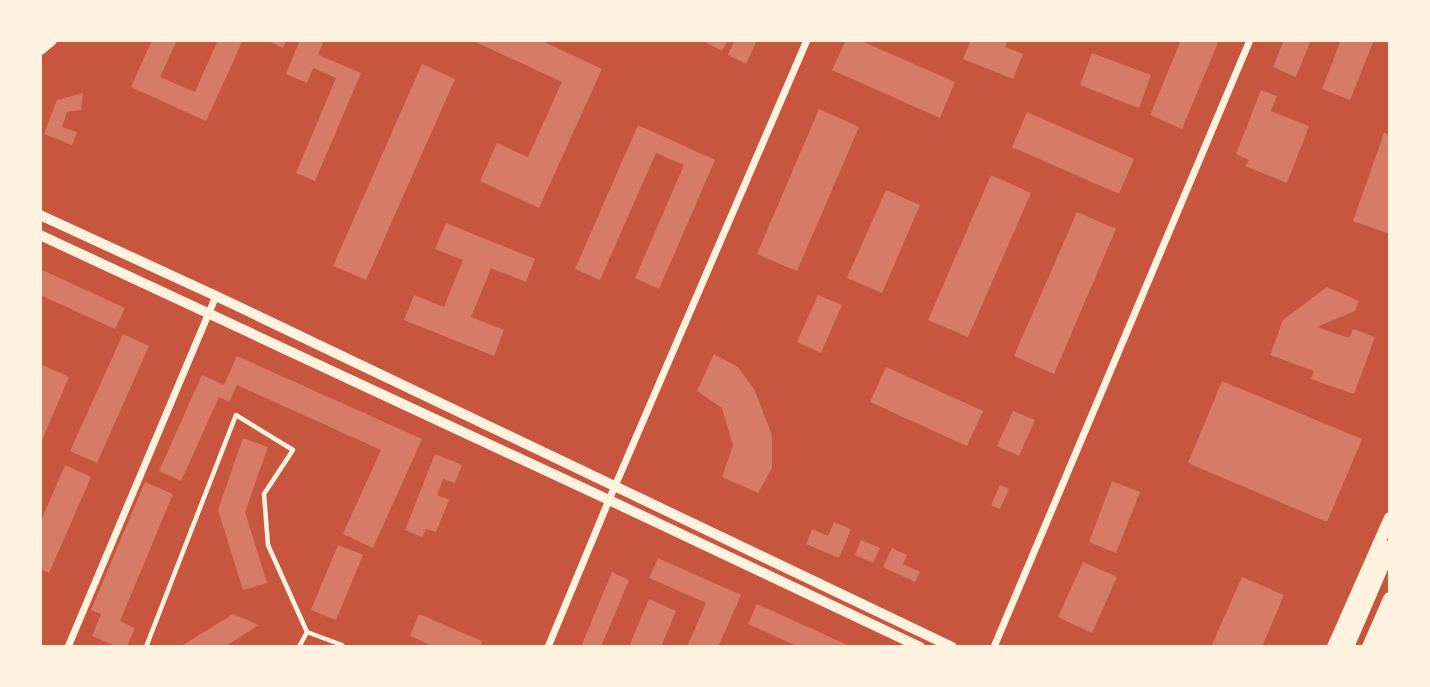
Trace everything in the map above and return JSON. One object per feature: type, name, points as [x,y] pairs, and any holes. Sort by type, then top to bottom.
[{"type":"highway","points":[[1347,647],[1390,547]]},
{"type":"highway","points":[[1370,647],[1390,599]]},
{"type":"main road","points":[[40,49],[51,40]]},
{"type":"main road","points":[[1333,647],[1390,518]]},
{"type":"main road","points":[[1381,647],[1390,627]]},
{"type":"street","points":[[548,647],[807,40]]},
{"type":"street","points":[[994,647],[1250,40]]},
{"type":"street","points":[[40,215],[952,647]]},
{"type":"street","points":[[40,235],[920,647]]},
{"type":"street","points":[[68,647],[215,296]]},
{"type":"lane","points":[[146,647],[236,415],[293,450],[264,494],[268,545],[307,632],[343,647]]},
{"type":"lane","points":[[299,647],[307,632]]},
{"type":"building","points":[[152,40],[177,40],[160,77],[195,92],[218,40],[243,40],[206,121],[131,87]]},
{"type":"building","points":[[266,40],[286,40],[283,48]]},
{"type":"building","points":[[300,40],[324,40],[318,55],[361,73],[315,181],[296,173],[336,78],[313,68],[307,83],[286,74]]},
{"type":"building","points":[[471,40],[540,40],[602,69],[539,208],[480,181],[497,143],[528,157],[562,82]]},
{"type":"building","points":[[705,40],[728,40],[722,51]]},
{"type":"building","points":[[735,40],[757,40],[746,64],[728,55]]},
{"type":"building","points":[[846,40],[859,40],[955,82],[940,118],[832,70]]},
{"type":"building","points":[[971,40],[1008,40],[1005,47],[1023,54],[1013,79],[963,59]]},
{"type":"building","points":[[1181,40],[1219,40],[1182,129],[1150,115]]},
{"type":"building","points":[[1284,40],[1311,40],[1296,77],[1273,67]]},
{"type":"building","points":[[1341,40],[1374,40],[1350,100],[1322,89]]},
{"type":"building","points":[[1092,53],[1151,75],[1139,108],[1080,85]]},
{"type":"building","points":[[422,64],[455,79],[366,280],[333,266]]},
{"type":"building","points":[[1261,90],[1277,96],[1271,111],[1309,126],[1287,183],[1245,166],[1249,160],[1236,154]]},
{"type":"building","points":[[83,93],[81,110],[67,112],[62,127],[77,132],[72,145],[44,134],[57,100]]},
{"type":"building","points":[[819,109],[859,127],[797,271],[757,254]]},
{"type":"building","points":[[1027,112],[1134,159],[1119,194],[1012,147]]},
{"type":"building","points":[[638,125],[715,160],[659,289],[635,278],[684,165],[656,153],[600,280],[575,269]]},
{"type":"building","points":[[1384,133],[1390,135],[1390,234],[1353,221]]},
{"type":"building","points":[[991,175],[1031,193],[968,337],[928,320]]},
{"type":"building","points":[[886,190],[920,205],[882,293],[847,278]]},
{"type":"building","points":[[1077,212],[1116,229],[1054,374],[1014,356]]},
{"type":"building","points":[[446,223],[535,259],[526,282],[491,268],[471,317],[504,330],[494,356],[404,320],[414,295],[444,307],[463,260],[435,249]]},
{"type":"building","points":[[40,269],[125,308],[115,329],[40,295]]},
{"type":"building","points":[[1327,287],[1359,301],[1355,311],[1317,327],[1349,338],[1353,329],[1375,337],[1354,394],[1311,379],[1314,371],[1270,355],[1283,320]]},
{"type":"building","points":[[818,295],[842,305],[821,353],[797,342]]},
{"type":"building","points":[[123,334],[149,346],[97,463],[70,451]]},
{"type":"building","points":[[714,354],[738,367],[754,389],[772,435],[772,468],[758,493],[722,477],[733,446],[722,408],[697,391]]},
{"type":"building","points":[[237,356],[422,439],[373,548],[343,534],[381,450],[237,385],[229,402],[219,397],[181,481],[159,471],[202,375],[224,385]]},
{"type":"building","points":[[40,364],[69,377],[40,445]]},
{"type":"building","points":[[886,367],[983,411],[967,446],[870,402]]},
{"type":"building","points":[[1222,381],[1362,439],[1327,522],[1188,463]]},
{"type":"building","points":[[1013,411],[1035,420],[1019,456],[997,446]]},
{"type":"building","points":[[243,438],[268,447],[245,512],[267,583],[243,590],[218,510]]},
{"type":"building","points":[[435,454],[462,465],[455,483],[443,479],[437,495],[449,500],[436,532],[426,529],[422,537],[405,530]]},
{"type":"building","points":[[65,465],[91,477],[49,573],[40,569],[40,523]]},
{"type":"building","points":[[1112,481],[1140,492],[1116,553],[1089,542]]},
{"type":"building","points":[[145,482],[173,494],[120,621],[135,628],[127,647],[118,647],[92,636],[101,614],[91,610]]},
{"type":"building","points":[[1000,485],[1009,489],[1000,509],[991,505]]},
{"type":"building","points":[[834,522],[851,529],[839,558],[806,544],[812,529],[828,536]]},
{"type":"building","points":[[861,540],[880,548],[873,563],[855,555]]},
{"type":"building","points":[[338,545],[363,555],[336,620],[311,610]]},
{"type":"building","points":[[892,548],[907,555],[903,564],[920,572],[915,582],[883,567]]},
{"type":"building","points":[[658,558],[741,595],[718,647],[687,647],[706,603],[649,578]]},
{"type":"building","points":[[1083,562],[1117,577],[1092,633],[1058,617]]},
{"type":"building","points":[[612,572],[629,580],[601,647],[581,647]]},
{"type":"building","points":[[1242,577],[1284,595],[1262,647],[1211,647]]},
{"type":"building","points":[[649,599],[676,611],[661,647],[629,647]]},
{"type":"building","points":[[757,604],[852,647],[799,647],[748,624]]},
{"type":"building","points":[[233,614],[259,625],[224,647],[180,647]]},
{"type":"building","points":[[419,614],[482,641],[480,647],[435,647],[410,636]]}]
